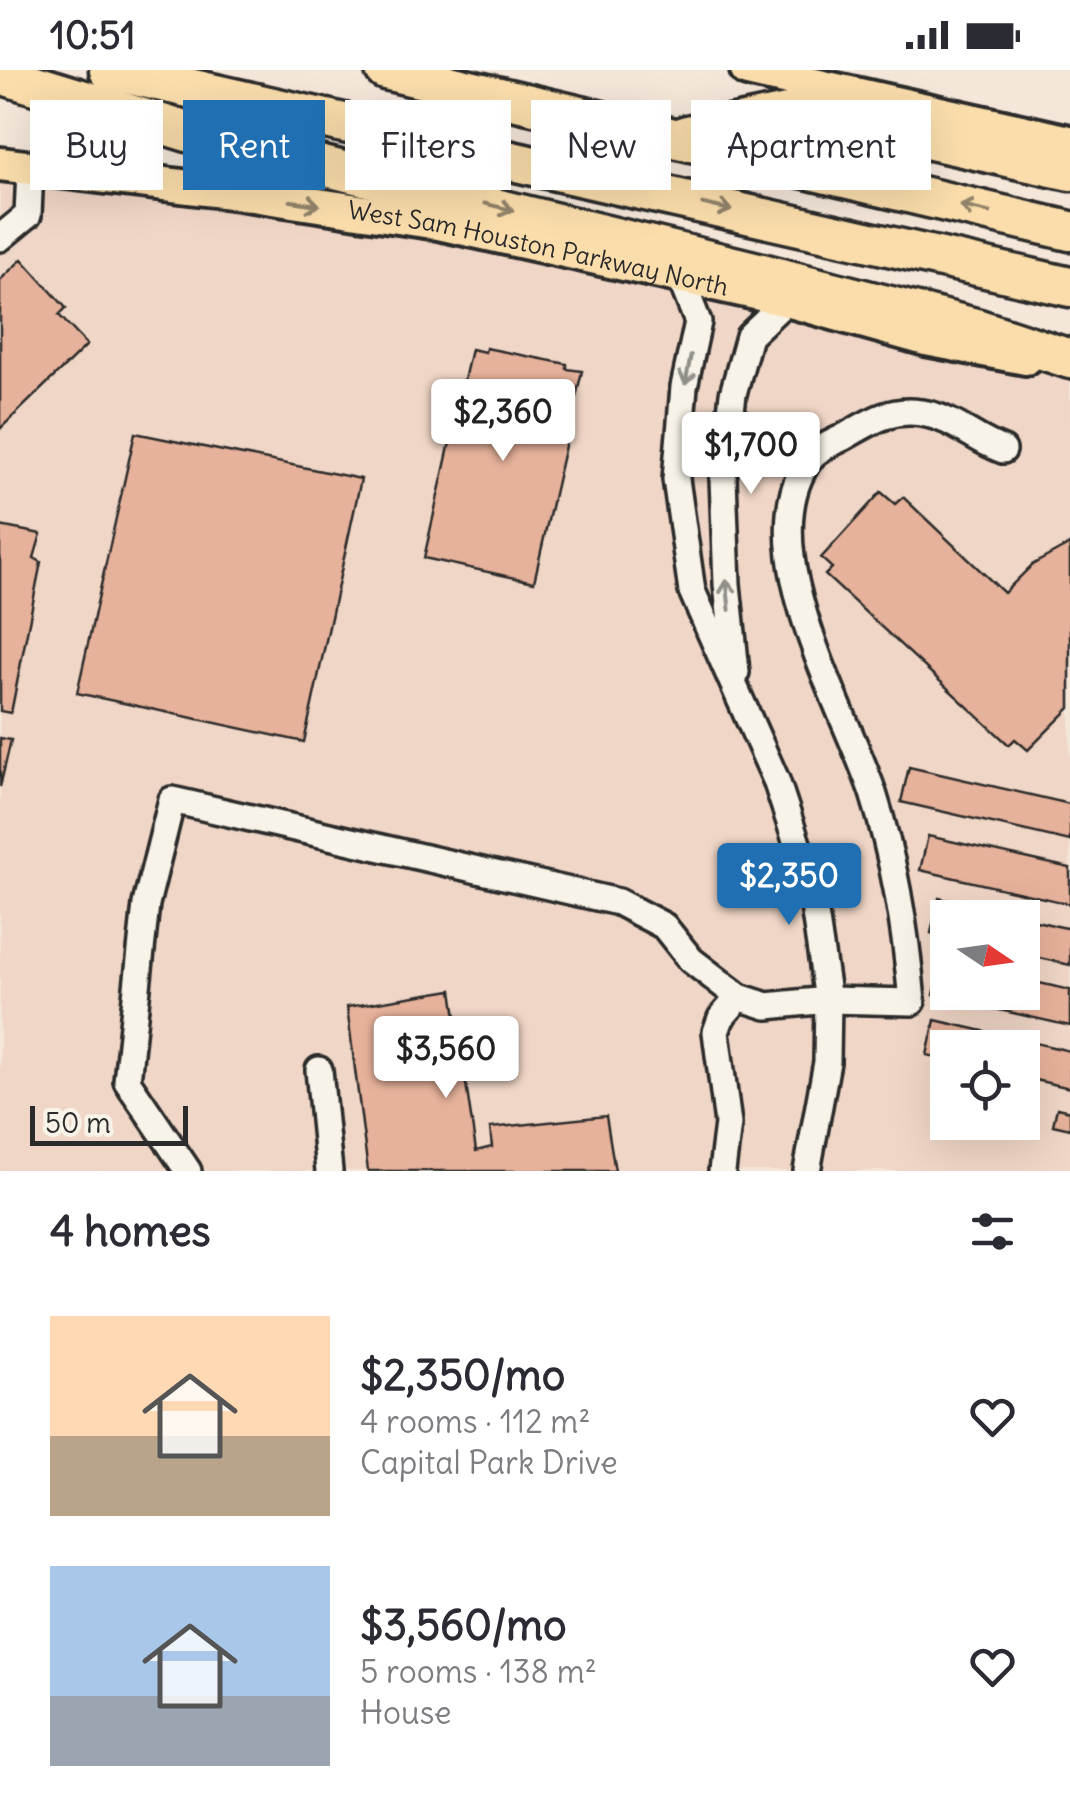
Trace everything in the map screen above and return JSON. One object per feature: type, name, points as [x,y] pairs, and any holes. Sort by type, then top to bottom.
[{"type":"highway","points":[[110,70],[1070,287]]},
{"type":"highway","points":[[385,70],[1070,231]]},
{"type":"highway","points":[[0,74],[204,137],[740,267],[979,329],[1070,359]]},
{"type":"highway","points":[[673,138],[801,110],[1070,171]]},
{"type":"main road","points":[[747,70],[1070,142]]},
{"type":"main road","name":"West Sam Houston Parkway North","points":[[15,167],[239,192],[438,223],[787,300],[926,340],[1070,369]]},
{"type":"street","points":[[0,238],[28,215],[15,167]]},
{"type":"street","points":[[680,277],[698,322],[684,387],[676,480],[692,592],[776,780],[811,886],[828,1000],[827,1062],[807,1171]]},
{"type":"street","points":[[738,692],[727,584],[725,461],[734,394],[749,336],[787,300]]},
{"type":"street","points":[[188,1171],[128,1081],[146,904],[172,800],[618,902],[664,926],[691,960],[739,997],[767,1006],[828,1000],[912,1002],[905,924],[891,854],[872,791],[800,604],[787,523],[797,484],[813,454],[886,413],[920,412],[950,420],[1003,450]]},
{"type":"street","points":[[722,1171],[728,1124],[716,1032],[721,1018],[739,997]]},
{"type":"street","points":[[318,1070],[329,1171]]},
{"type":"shaded area","points":[[0,164],[30,168],[30,190],[163,190],[163,184],[183,186],[183,190],[239,193],[1070,369],[1070,1171],[0,1171]]},
{"type":"building","points":[[22,259],[66,308],[59,315],[87,345],[0,429],[0,280]]},
{"type":"building","points":[[486,348],[567,364],[567,369],[582,371],[534,582],[424,558],[471,349],[485,352]]},
{"type":"building","points":[[135,433],[361,479],[304,742],[77,693]]},
{"type":"building","points":[[881,492],[895,504],[903,497],[1004,593],[1032,565],[1070,544],[1070,708],[1028,750],[1015,739],[1009,745],[825,575],[832,568],[821,558]]},
{"type":"building","points":[[0,526],[41,534],[34,558],[41,562],[11,713],[0,711]]},
{"type":"building","points":[[0,738],[11,740],[0,787]]},
{"type":"building","points":[[909,767],[1070,804],[1070,841],[901,802]]},
{"type":"building","points":[[928,836],[1070,868],[1070,904],[920,870]]},
{"type":"building","points":[[1040,922],[1070,929],[1070,965],[1040,958]]},
{"type":"building","points":[[1040,983],[1070,990],[1070,1026],[1000,1010],[1040,1010]]},
{"type":"building","points":[[452,990],[476,1151],[492,1147],[490,1128],[606,1116],[615,1171],[368,1171],[347,1007]]},
{"type":"building","points":[[935,1020],[979,1030],[933,1030]]},
{"type":"building","points":[[1040,1044],[1070,1051],[1070,1088],[1040,1081]]},
{"type":"building","points":[[1057,1108],[1070,1111],[1070,1129],[1053,1125]]}]
